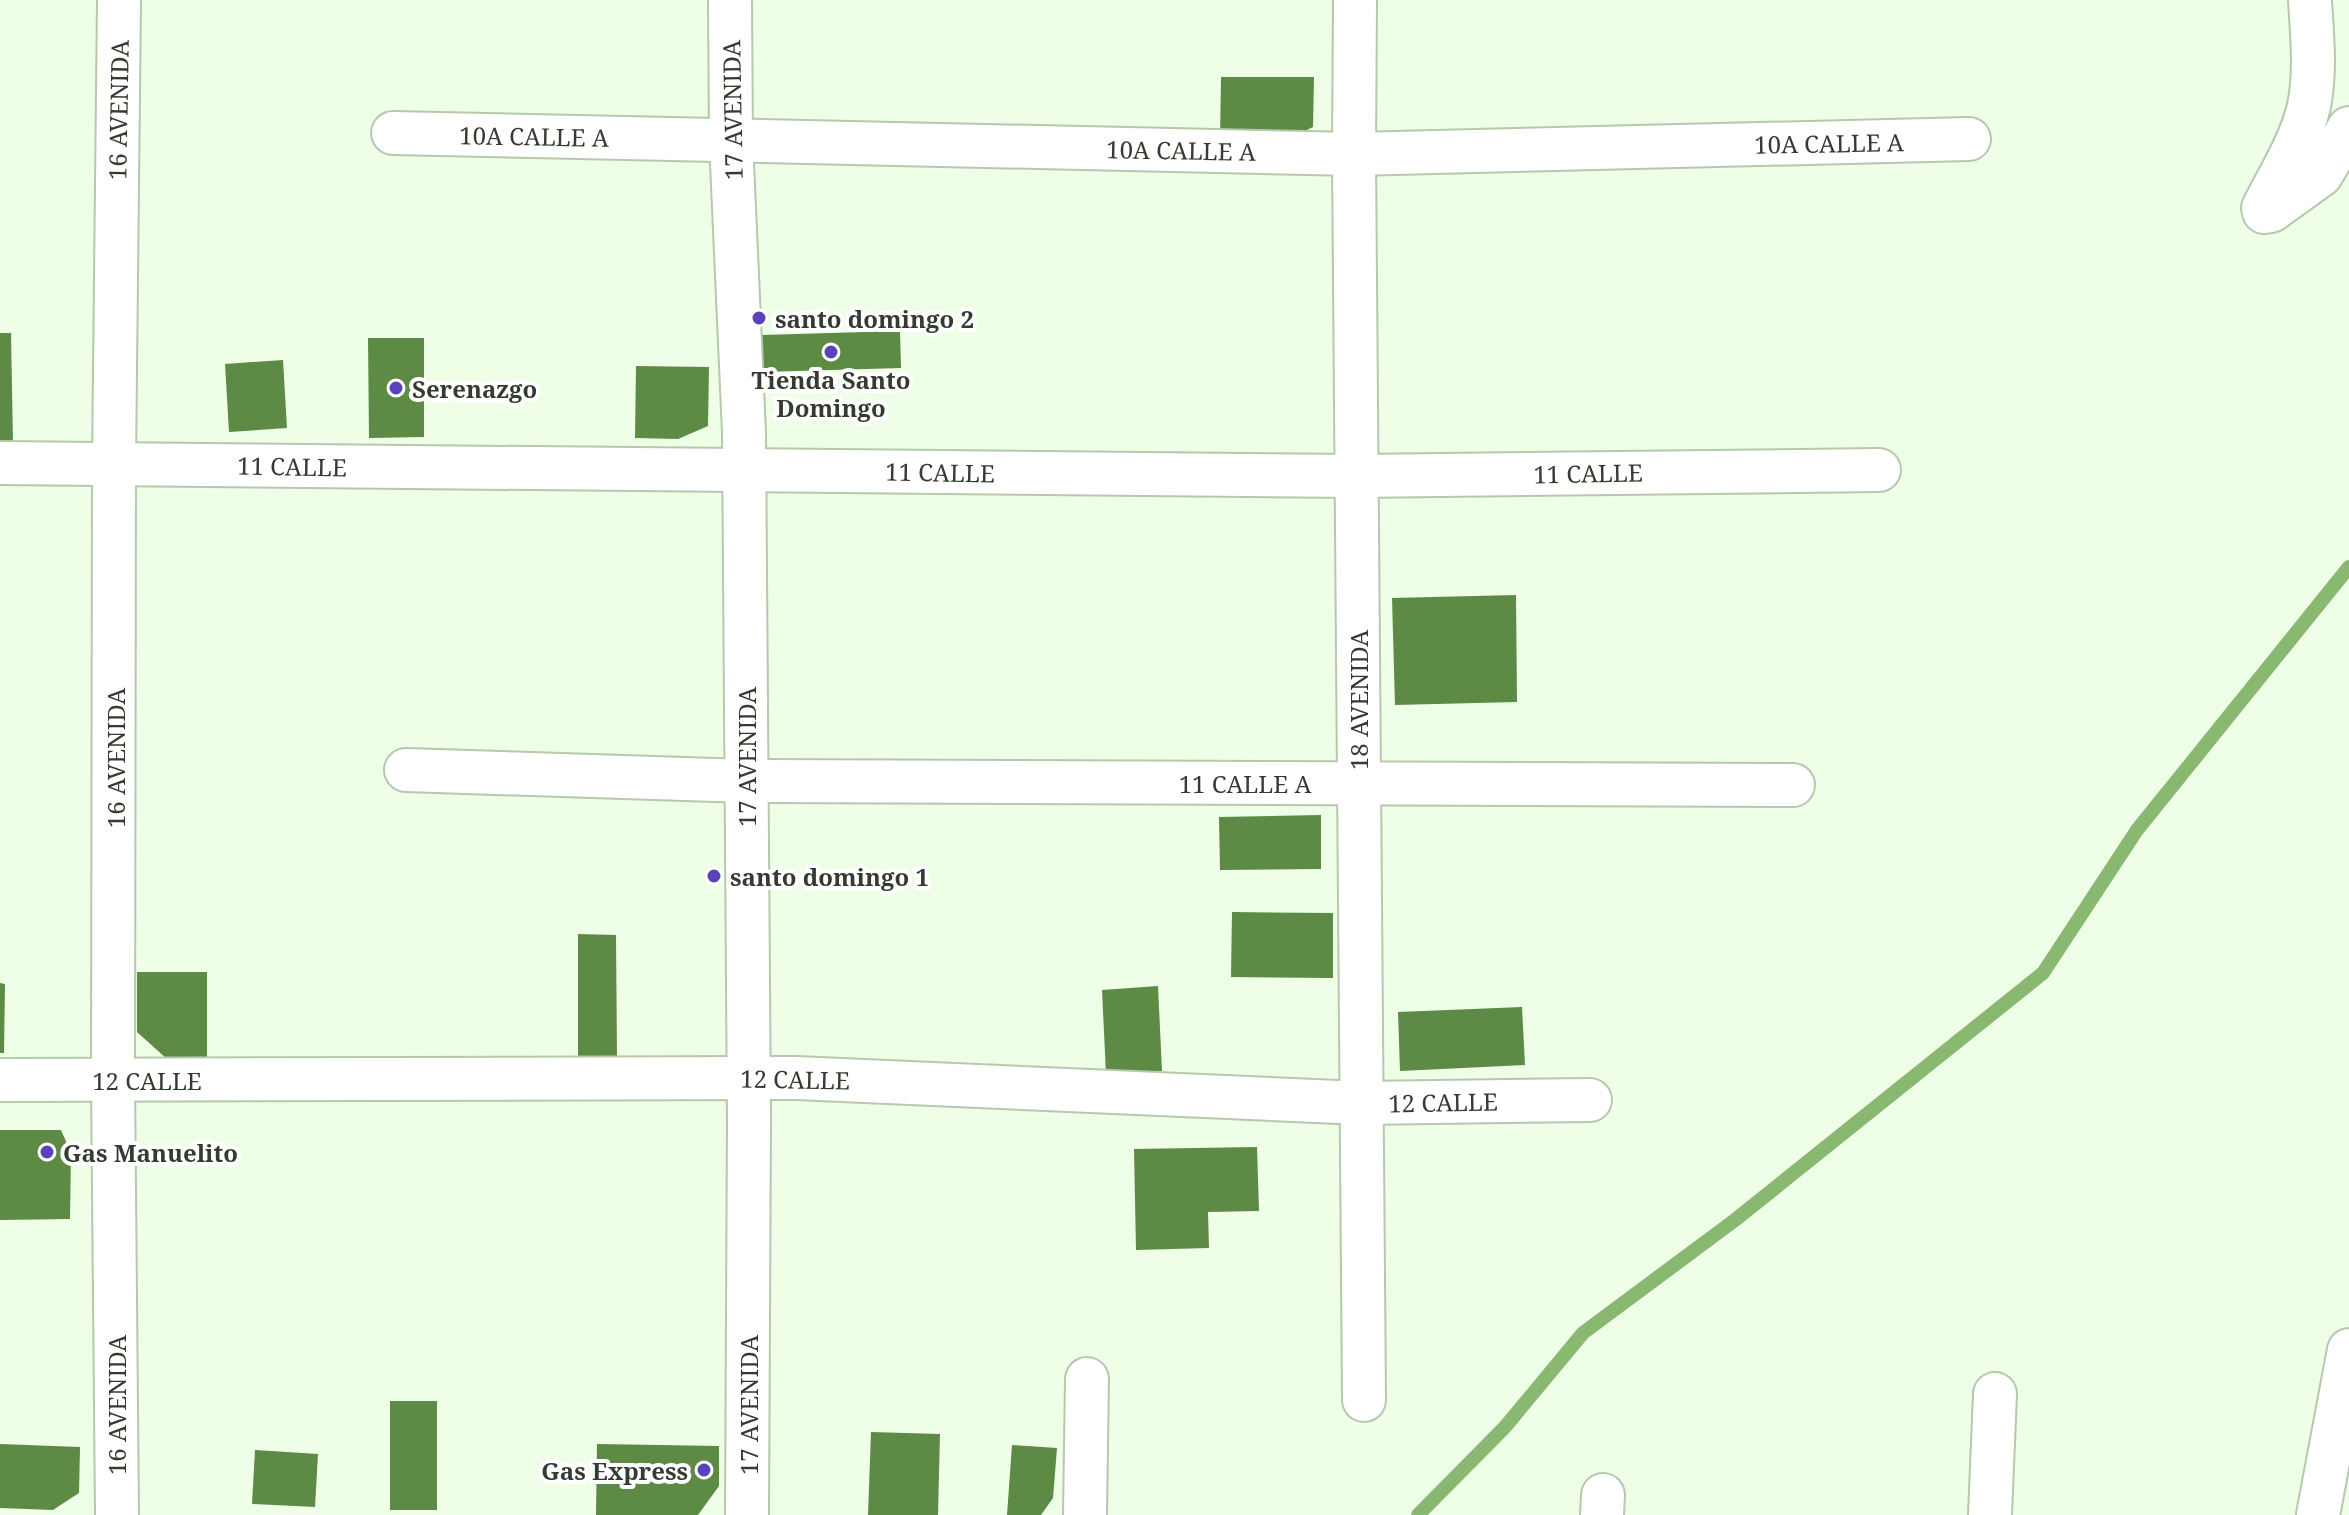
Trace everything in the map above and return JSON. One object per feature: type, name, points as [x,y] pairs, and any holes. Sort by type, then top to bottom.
[{"type":"street","name":"16 AVENIDA","points":[[117,1515],[113,1080],[114,464],[119,0]]},
{"type":"street","name":"17 AVENIDA","points":[[730,0],[731,140],[744,471],[749,1078],[747,1515]]},
{"type":"street","name":"18 AVENIDA","points":[[1355,0],[1364,1400]]},
{"type":"street","points":[[2310,0],[2314,68],[2309,108],[2263,208],[2264,212],[2271,211],[2321,175],[2349,128]]},
{"type":"street","name":"10A CALLE A","points":[[393,133],[1354,154],[1969,139]]},
{"type":"street","name":"11 CALLE","points":[[0,463],[1356,476],[1879,470]]},
{"type":"street","name":"11 CALLE A","points":[[406,770],[746,781],[1793,785]]},
{"type":"street","name":"12 CALLE","points":[[0,1080],[796,1078],[1361,1103],[1590,1100]]},
{"type":"street","points":[[2318,1515],[2349,1350]]},
{"type":"street","points":[[1085,1515],[1087,1379]]},
{"type":"street","points":[[1990,1515],[1995,1394]]},
{"type":"building","points":[[1221,77],[1314,77],[1313,127],[1282,142],[1220,141]]},
{"type":"building","name":"Tienda Santo Domingo","points":[[900,331],[901,368],[762,372],[761,335]]},
{"type":"building","points":[[0,333],[11,333],[13,443],[0,444]]},
{"type":"building","name":"Serenazgo","points":[[368,338],[424,338],[424,437],[369,438]]},
{"type":"building","points":[[283,360],[287,428],[229,432],[225,364]]},
{"type":"building","points":[[636,366],[709,367],[708,426],[678,439],[635,438]]},
{"type":"building","points":[[1516,595],[1517,702],[1395,705],[1392,598]]},
{"type":"building","points":[[1321,815],[1321,869],[1220,870],[1219,817]]},
{"type":"building","points":[[1232,912],[1333,913],[1333,978],[1231,977]]},
{"type":"building","points":[[578,934],[616,935],[617,1058],[578,1058]]},
{"type":"building","points":[[137,972],[207,972],[207,1059],[167,1059],[137,1032]]},
{"type":"building","points":[[0,983],[5,984],[4,1053],[0,1053]]},
{"type":"building","points":[[1158,986],[1162,1071],[1106,1074],[1102,990]]},
{"type":"building","points":[[1522,1007],[1525,1065],[1400,1071],[1398,1012]]},
{"type":"building","points":[[0,1130],[61,1130],[71,1153],[70,1219],[0,1220]]},
{"type":"building","points":[[1257,1147],[1259,1211],[1208,1212],[1209,1248],[1136,1250],[1134,1149]]},
{"type":"building","points":[[390,1401],[437,1401],[437,1510],[390,1510]]},
{"type":"building","points":[[871,1432],[940,1434],[938,1515],[868,1515]]},
{"type":"building","points":[[0,1444],[80,1447],[79,1493],[53,1510],[0,1508]]},
{"type":"building","points":[[597,1444],[719,1446],[719,1486],[698,1515],[596,1515]]},
{"type":"building","points":[[1012,1445],[1057,1448],[1053,1498],[1041,1515],[1007,1515]]},
{"type":"building","points":[[255,1450],[318,1454],[315,1507],[252,1504]]},
{"type":"waterway","points":[[1418,1515],[1505,1427],[1583,1333],[1735,1220],[2043,973],[2137,830],[2349,567]]},
{"type":"place","name":"santo domingo 2","points":[[759,318]]},
{"type":"place","name":"Tienda Santo Domingo","points":[[831,352]]},
{"type":"place","name":"Serenazgo","points":[[396,388]]},
{"type":"place","name":"santo domingo 1","points":[[714,876]]},
{"type":"place","name":"Gas Manuelito","points":[[47,1152]]},
{"type":"place","name":"Gas Express","points":[[704,1470]]}]
